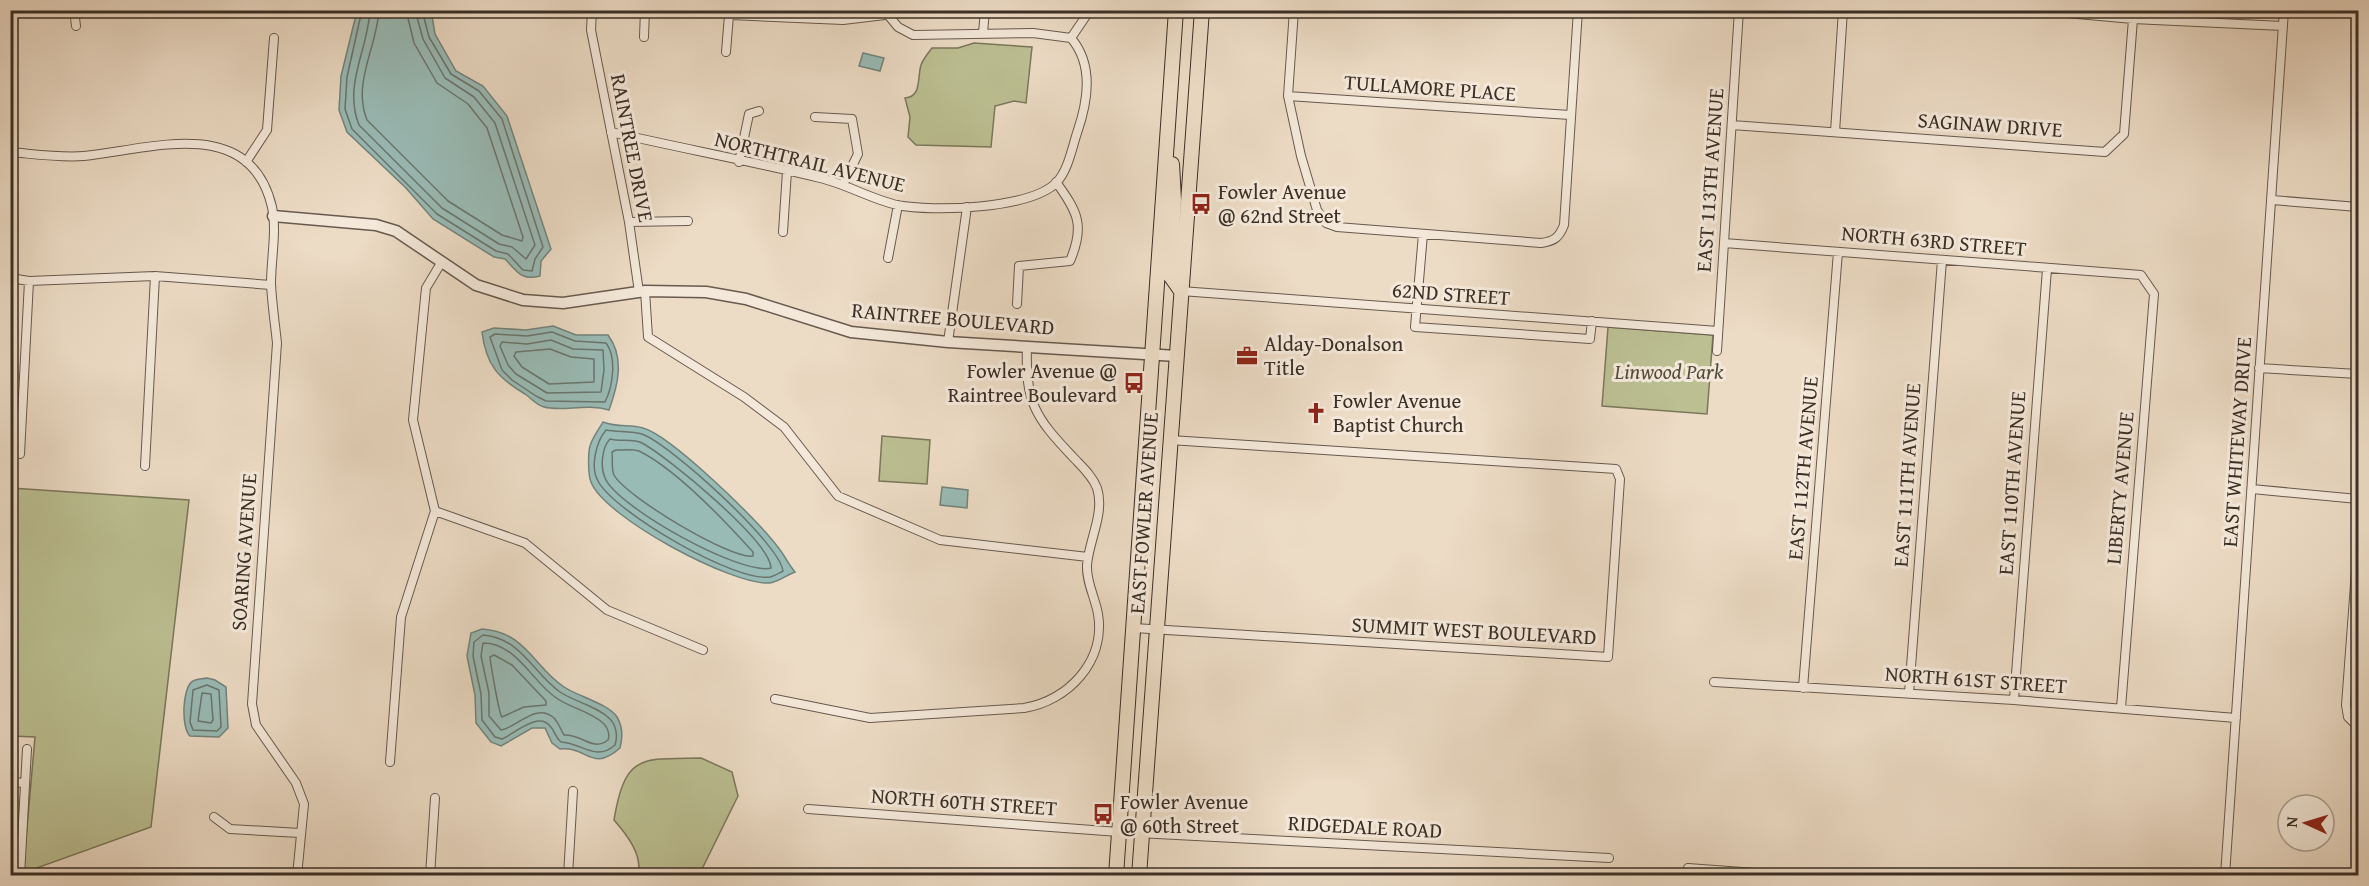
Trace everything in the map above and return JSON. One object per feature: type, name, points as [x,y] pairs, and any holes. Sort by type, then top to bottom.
[{"type":"main road","name":"EAST FOWLER AVENUE","points":[[1116,876],[1176,10]]},
{"type":"main road","name":"EAST FOWLER AVENUE","points":[[1139,876],[1202,10]]},
{"type":"main road","points":[[1169,96],[1174,200],[1169,274],[1181,291]]},
{"type":"street","points":[[74,10],[76,26]]},
{"type":"street","name":"RAINTREE DRIVE","points":[[592,10],[591,30],[642,292],[648,337],[744,397],[784,427],[838,496],[940,540],[1088,557]]},
{"type":"street","points":[[644,37],[645,10]]},
{"type":"street","points":[[983,33],[984,10]]},
{"type":"street","points":[[1071,38],[1090,10]]},
{"type":"street","points":[[1294,10],[1288,96],[1301,156],[1317,210],[1326,223],[1336,228],[1541,243],[1553,241],[1560,235],[1564,225],[1578,10]]},
{"type":"street","name":"EAST 113TH AVENUE","points":[[1717,351],[1739,10]]},
{"type":"street","points":[[1835,132],[1843,10]]},
{"type":"street","points":[[2033,10],[2133,19],[2283,26]]},
{"type":"street","name":"EAST WHITEWAY DRIVE","points":[[2225,876],[2284,10]]},
{"type":"street","points":[[726,52],[729,15],[843,20],[885,13],[898,27],[913,35],[1033,33],[1071,38],[1085,58],[1087,81],[1080,124],[1067,165],[1056,182],[1038,193],[998,206],[967,207],[948,342]]},
{"type":"street","name":"SAGINAW DRIVE","points":[[1732,125],[2105,152],[2124,134],[2133,19]]},
{"type":"street","points":[[246,162],[267,130],[274,38]]},
{"type":"street","name":"TULLAMORE PLACE","points":[[1288,96],[1570,116]]},
{"type":"street","points":[[739,162],[749,114],[759,111]]},
{"type":"street","points":[[815,117],[852,119],[858,154],[843,185]]},
{"type":"street","name":"NORTHTRAIL AVENUE","points":[[611,132],[843,185],[898,205],[967,207]]},
{"type":"street","points":[[10,152],[76,156],[198,142],[223,148],[246,162],[264,186],[273,216]]},
{"type":"street","points":[[783,232],[787,171]]},
{"type":"street","points":[[1017,304],[1019,266],[1070,261],[1077,244],[1078,218],[1056,182]]},
{"type":"street","points":[[2272,200],[2358,207]]},
{"type":"street","points":[[888,258],[898,205]]},
{"type":"street","name":"RAINTREE BOULEVARD","points":[[273,216],[376,225],[396,231],[416,242],[441,263],[477,285],[523,300],[563,303],[642,292],[706,292],[851,332],[948,342],[1177,356]]},
{"type":"street","name":"SOARING AVENUE","points":[[273,216],[271,285],[277,343],[252,704],[256,724],[296,783],[304,804],[297,876]]},
{"type":"street","points":[[629,222],[688,221]]},
{"type":"street","points":[[1423,234],[1416,327],[1590,339],[1592,321]]},
{"type":"street","name":"NORTH 63RD STREET","points":[[1724,243],[2141,275]]},
{"type":"street","name":"EAST 112TH AVENUE","points":[[1803,688],[1838,252]]},
{"type":"street","name":"EAST 111TH AVENUE","points":[[1909,693],[1942,260]]},
{"type":"street","points":[[390,762],[401,617],[435,511],[413,420],[426,288],[441,263]]},
{"type":"street","name":"EAST 110TH AVENUE","points":[[2014,700],[2047,269]]},
{"type":"street","name":"LIBERTY AVENUE","points":[[2121,708],[2154,294],[2141,275]]},
{"type":"street","points":[[10,278],[29,281],[155,276],[271,285]]},
{"type":"street","points":[[145,466],[155,276]]},
{"type":"street","points":[[20,454],[29,281]]},
{"type":"street","name":"62ND STREET","points":[[1181,291],[1718,331]]},
{"type":"street","points":[[775,699],[870,718],[1024,708],[1053,699],[1079,678],[1095,650],[1099,628],[1088,577],[1088,557],[1099,511],[1098,491],[1093,478],[1042,424],[1031,399],[1027,346]]},
{"type":"street","points":[[2259,368],[2358,374]]},
{"type":"street","name":"SUMMIT WEST BOULEVARD","points":[[1134,628],[1608,657],[1620,479],[1616,469],[1170,440]]},
{"type":"street","points":[[2252,489],[2358,499]]},
{"type":"street","points":[[435,511],[525,543],[607,609],[704,650]]},
{"type":"street","points":[[2358,544],[2346,705],[2348,717],[2358,727]]},
{"type":"street","name":"NORTH 61ST STREET","points":[[1714,682],[2014,700],[2236,718]]},
{"type":"street","points":[[20,876],[27,749]]},
{"type":"street","points":[[10,782],[25,783]]},
{"type":"street","points":[[568,876],[573,791]]},
{"type":"street","points":[[430,876],[435,798]]},
{"type":"street","name":"NORTH 60TH STREET","points":[[808,809],[1119,832]]},
{"type":"street","points":[[214,817],[230,829],[300,833]]},
{"type":"street","name":"RIDGEDALE ROAD","points":[[1119,832],[1609,858]]},
{"type":"street","points":[[10,855],[21,856]]},
{"type":"street","points":[[1688,868],[1797,876]]},
{"type":"green space","points":[[974,43],[1032,47],[1026,103],[1014,101],[995,106],[991,147],[916,145],[908,137],[910,117],[905,98],[910,97],[916,91],[923,61],[932,48],[958,48]]},
{"type":"green space","name":"Linwood Park","points":[[1608,327],[1713,335],[1707,414],[1602,406]]},
{"type":"green space","points":[[882,436],[930,440],[927,484],[879,481]]},
{"type":"green space","points":[[11,488],[189,500],[151,827],[23,873],[35,737],[11,736]]},
{"type":"green space","points":[[701,758],[732,772],[738,796],[699,875],[638,875],[636,853],[629,839],[614,820],[624,782],[631,771],[650,760]]},
{"type":"water","points":[[357,11],[425,11],[432,16],[435,34],[456,71],[483,86],[507,116],[551,249],[541,261],[540,276],[524,276],[505,259],[494,257],[433,219],[406,188],[347,132],[339,110],[341,76]]},
{"type":"water","points":[[863,53],[884,58],[880,71],[859,66]]},
{"type":"water","points":[[553,326],[576,335],[608,335],[617,353],[618,362],[617,381],[609,410],[592,407],[559,409],[541,406],[507,382],[490,362],[482,332],[494,328],[526,330]]},
{"type":"water","points":[[603,422],[643,428],[673,446],[713,480],[752,518],[779,549],[795,572],[770,583],[752,581],[728,573],[672,547],[619,513],[601,497],[590,479],[590,446]]},
{"type":"water","points":[[942,487],[968,490],[967,508],[940,505]]},
{"type":"water","points":[[482,629],[497,631],[509,636],[528,651],[553,679],[613,712],[621,728],[620,748],[610,755],[596,759],[577,751],[560,749],[552,743],[545,728],[532,728],[501,746],[491,742],[476,723],[475,695],[467,656],[471,633]]},
{"type":"water","points":[[207,678],[226,687],[228,728],[219,737],[190,736],[184,717],[187,691],[193,681]]},
{"type":"place","name":"Fowler Avenue @ 62nd Street","points":[[1201,204]]},
{"type":"place","name":"Alday-Donalson Title","points":[[1247,356]]},
{"type":"place","name":"Fowler Avenue @ Raintree Boulevard","points":[[1134,383]]},
{"type":"place","name":"Fowler Avenue Baptist Church","points":[[1316,413]]},
{"type":"place","name":"Fowler Avenue @ 60th Street","points":[[1103,814]]}]
